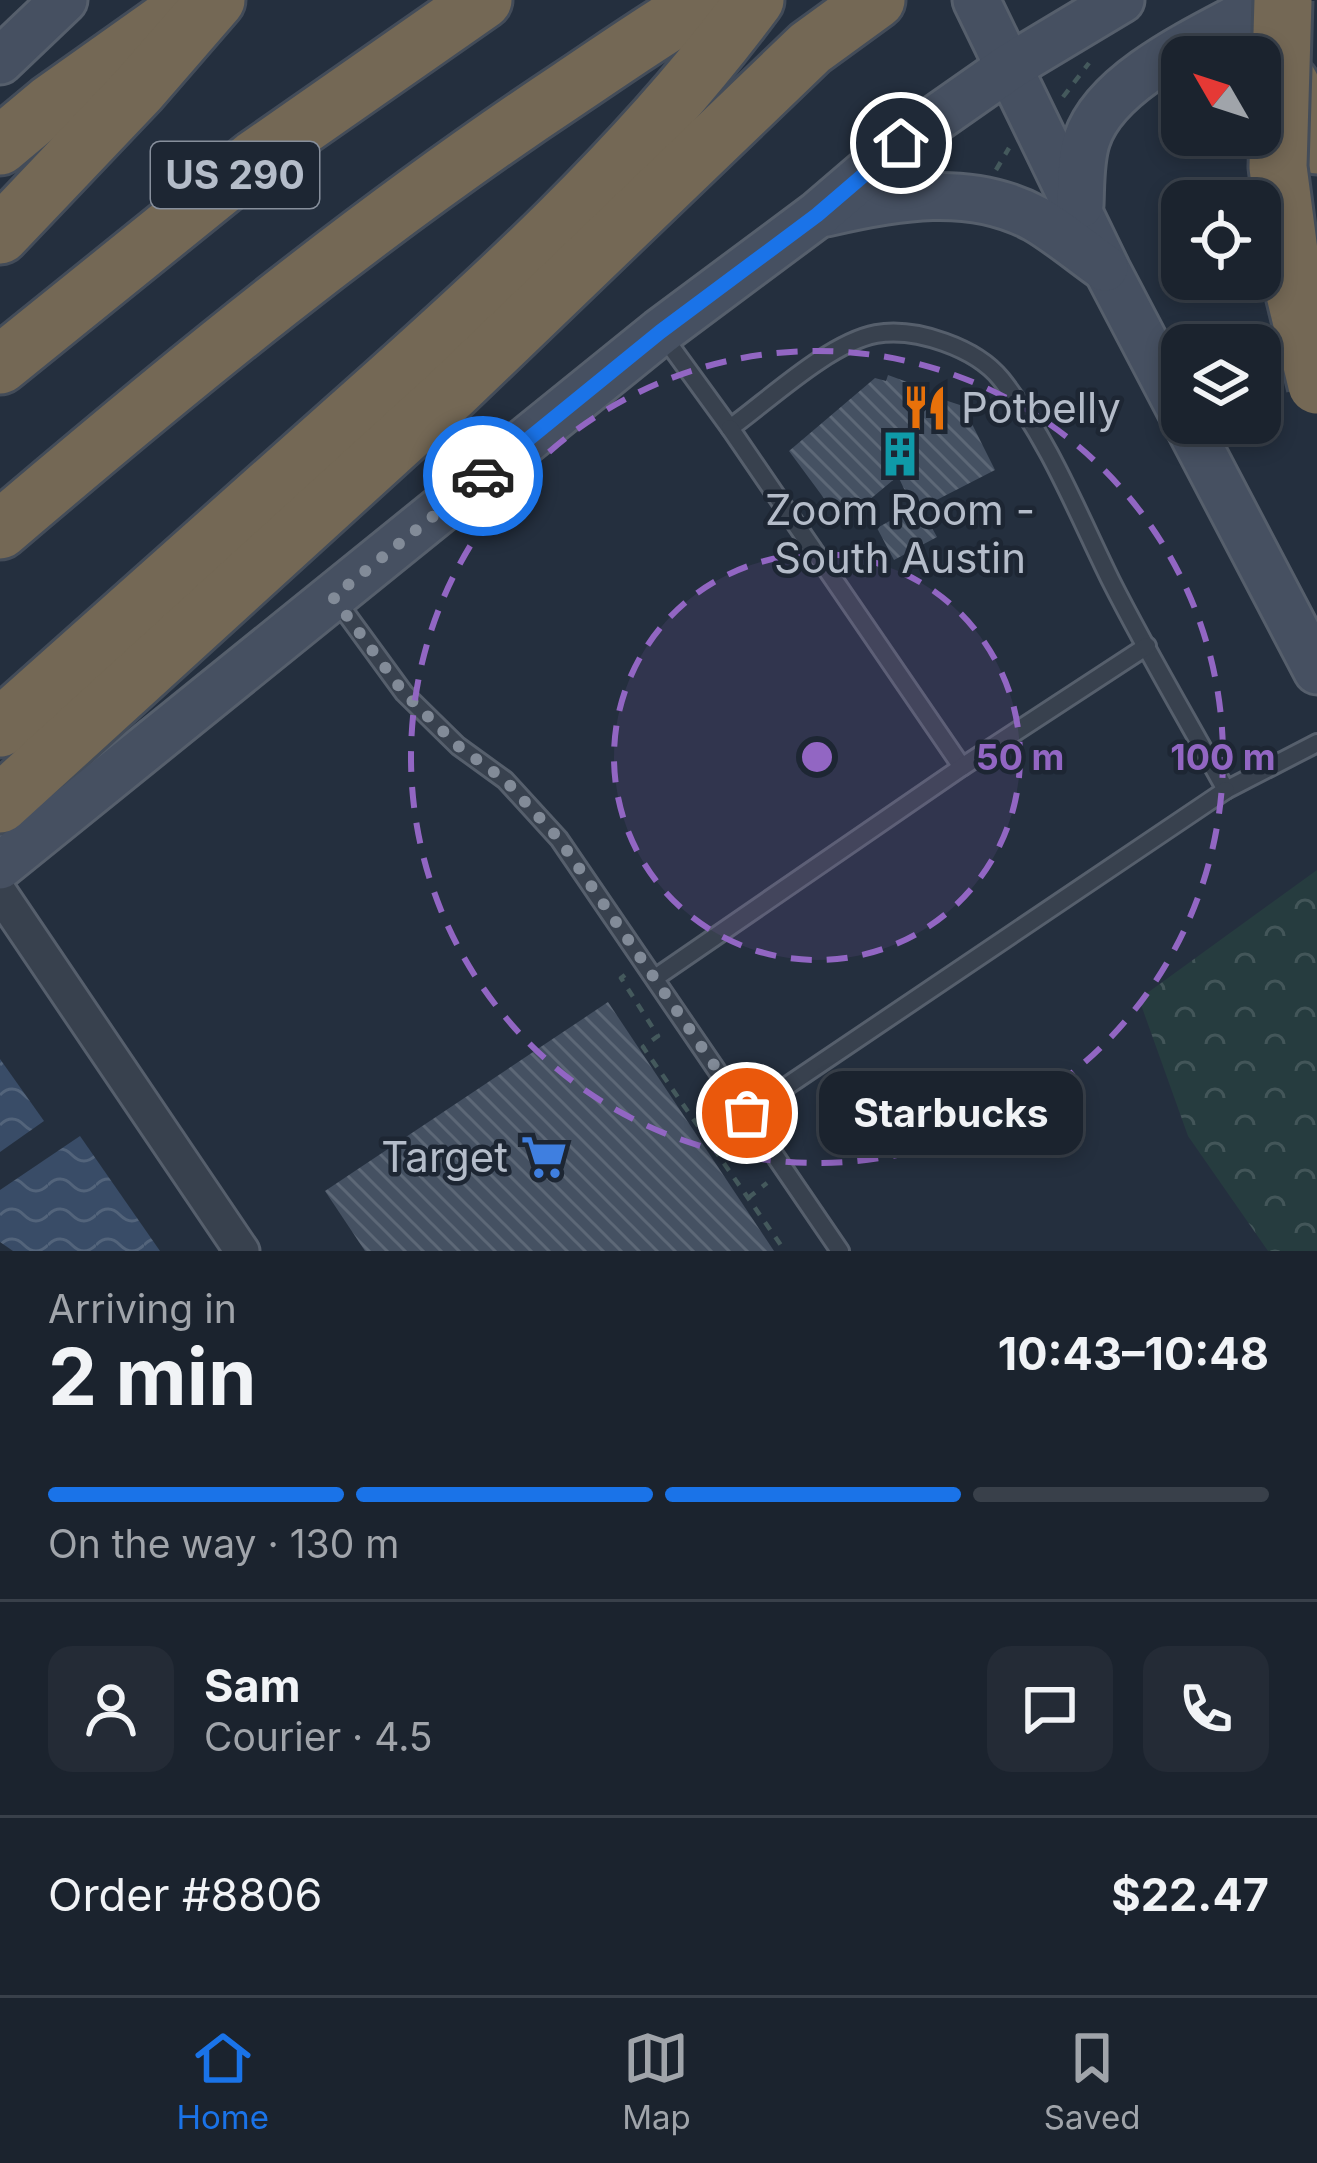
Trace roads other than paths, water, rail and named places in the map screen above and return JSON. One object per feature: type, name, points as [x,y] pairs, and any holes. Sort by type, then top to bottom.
[{"type":"highway","points":[[0,146],[50,104],[197,0]]},
{"type":"highway","points":[[0,236],[216,0]]},
{"type":"highway","name":"US 290","points":[[0,365],[255,159],[483,0]]},
{"type":"highway","name":"US 290","points":[[0,530],[147,404],[326,261],[512,127],[706,0]]},
{"type":"highway","points":[[0,728],[558,225],[642,139],[755,0]]},
{"type":"highway","points":[[0,804],[452,392],[811,48],[876,0]]},
{"type":"highway","points":[[1252,0],[1317,145]]},
{"type":"highway","points":[[1282,0],[1278,167],[1294,290],[1317,385]]},
{"type":"main road","points":[[0,61],[64,0]]},
{"type":"main road","points":[[0,866],[901,143],[1011,66],[1120,0]]},
{"type":"main road","points":[[1080,210],[1085,143],[1101,108],[1121,86],[1271,0]]},
{"type":"main road","points":[[983,12],[1161,373]]},
{"type":"main road","points":[[817,215],[888,198],[977,200],[1035,218],[1107,270]]},
{"type":"main road","points":[[1198,444],[1317,671]]},
{"type":"street","points":[[0,892],[242,1251]]},
{"type":"lane","points":[[660,332],[962,767]]},
{"type":"lane","points":[[730,428],[832,353],[876,334],[930,338],[969,351],[1000,377],[1038,437],[1226,790]]},
{"type":"lane","points":[[333,597],[404,693],[458,746],[505,780],[559,839],[840,1251]]},
{"type":"lane","points":[[655,978],[1147,646]]},
{"type":"lane","points":[[747,1113],[1226,790],[1317,743]]},
{"type":"water","points":[[0,1059],[44,1121],[0,1152]]},
{"type":"water","points":[[80,1136],[160,1251],[13,1251],[0,1242],[0,1190]]},
{"type":"place","name":"Potbelly","points":[[925,408]]},
{"type":"place","name":"Zoom Room - South Austin","points":[[900,454]]},
{"type":"place","name":"Starbucks","points":[[747,1113]]},
{"type":"place","name":"Target","points":[[544,1157]]}]
